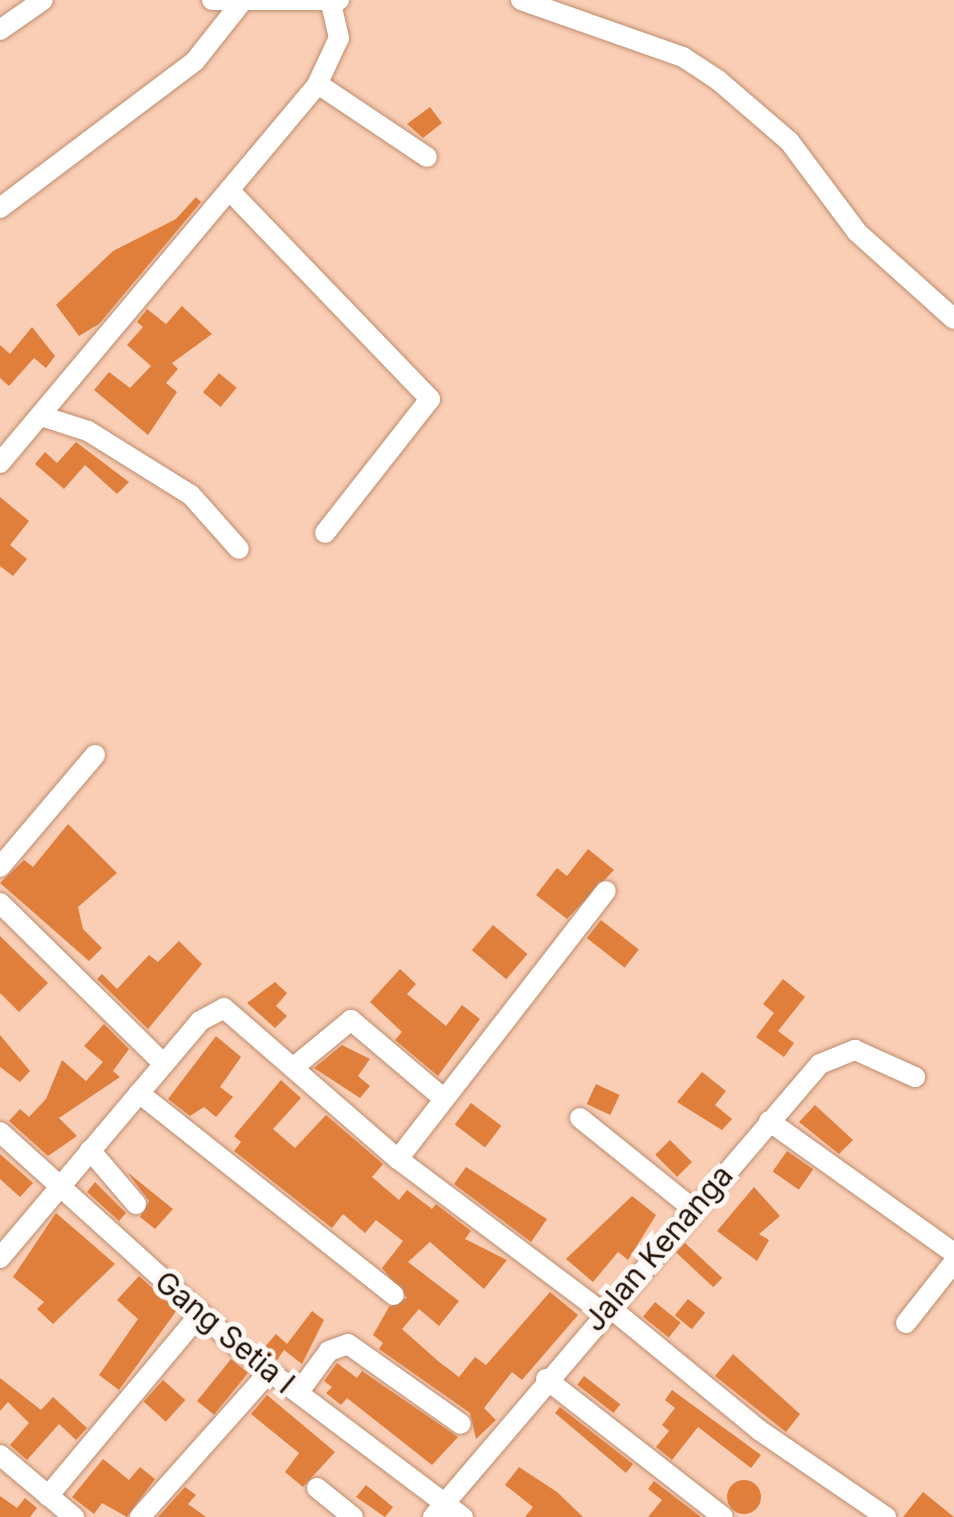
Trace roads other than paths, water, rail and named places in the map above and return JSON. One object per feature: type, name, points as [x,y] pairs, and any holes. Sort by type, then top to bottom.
[{"type":"street","points":[[0,30],[18,7],[44,0]]},
{"type":"street","points":[[212,0],[240,4],[339,0]]},
{"type":"street","points":[[521,0],[683,57],[718,80],[789,141],[857,232],[954,320]]},
{"type":"street","points":[[0,464],[318,84],[340,38],[330,1]]},
{"type":"street","points":[[0,208],[172,81],[240,4]]},
{"type":"street","points":[[318,84],[426,158]]},
{"type":"street","points":[[229,190],[430,399],[324,533]]},
{"type":"street","points":[[41,416],[88,431],[191,495],[238,548]]},
{"type":"street","points":[[0,867],[95,755]]},
{"type":"street","points":[[398,1159],[606,891]]},
{"type":"street","points":[[0,903],[163,1064]]},
{"type":"street","points":[[0,1258],[200,1021],[224,1008],[398,1159],[604,1309],[744,1418],[886,1517]]},
{"type":"street","points":[[294,1067],[352,1020],[444,1099]]},
{"type":"street","name":"Jalan Kenanga","points":[[439,1510],[604,1309],[835,1052],[855,1050],[915,1077]]},
{"type":"street","points":[[138,1092],[394,1295]]},
{"type":"street","points":[[580,1118],[692,1208]]},
{"type":"street","points":[[769,1121],[954,1253]]},
{"type":"street","name":"Gang Setia I","points":[[0,1132],[269,1372],[439,1510],[463,1517]]},
{"type":"street","points":[[90,1150],[136,1204]]},
{"type":"street","points":[[906,1324],[954,1262]]},
{"type":"street","points":[[48,1496],[200,1314]]},
{"type":"street","points":[[298,1393],[329,1352],[348,1344],[461,1424]]},
{"type":"street","points":[[140,1517],[269,1372]]},
{"type":"street","points":[[546,1379],[724,1517]]},
{"type":"street","points":[[0,1455],[74,1517]]},
{"type":"street","points":[[317,1488],[353,1517]]}]
